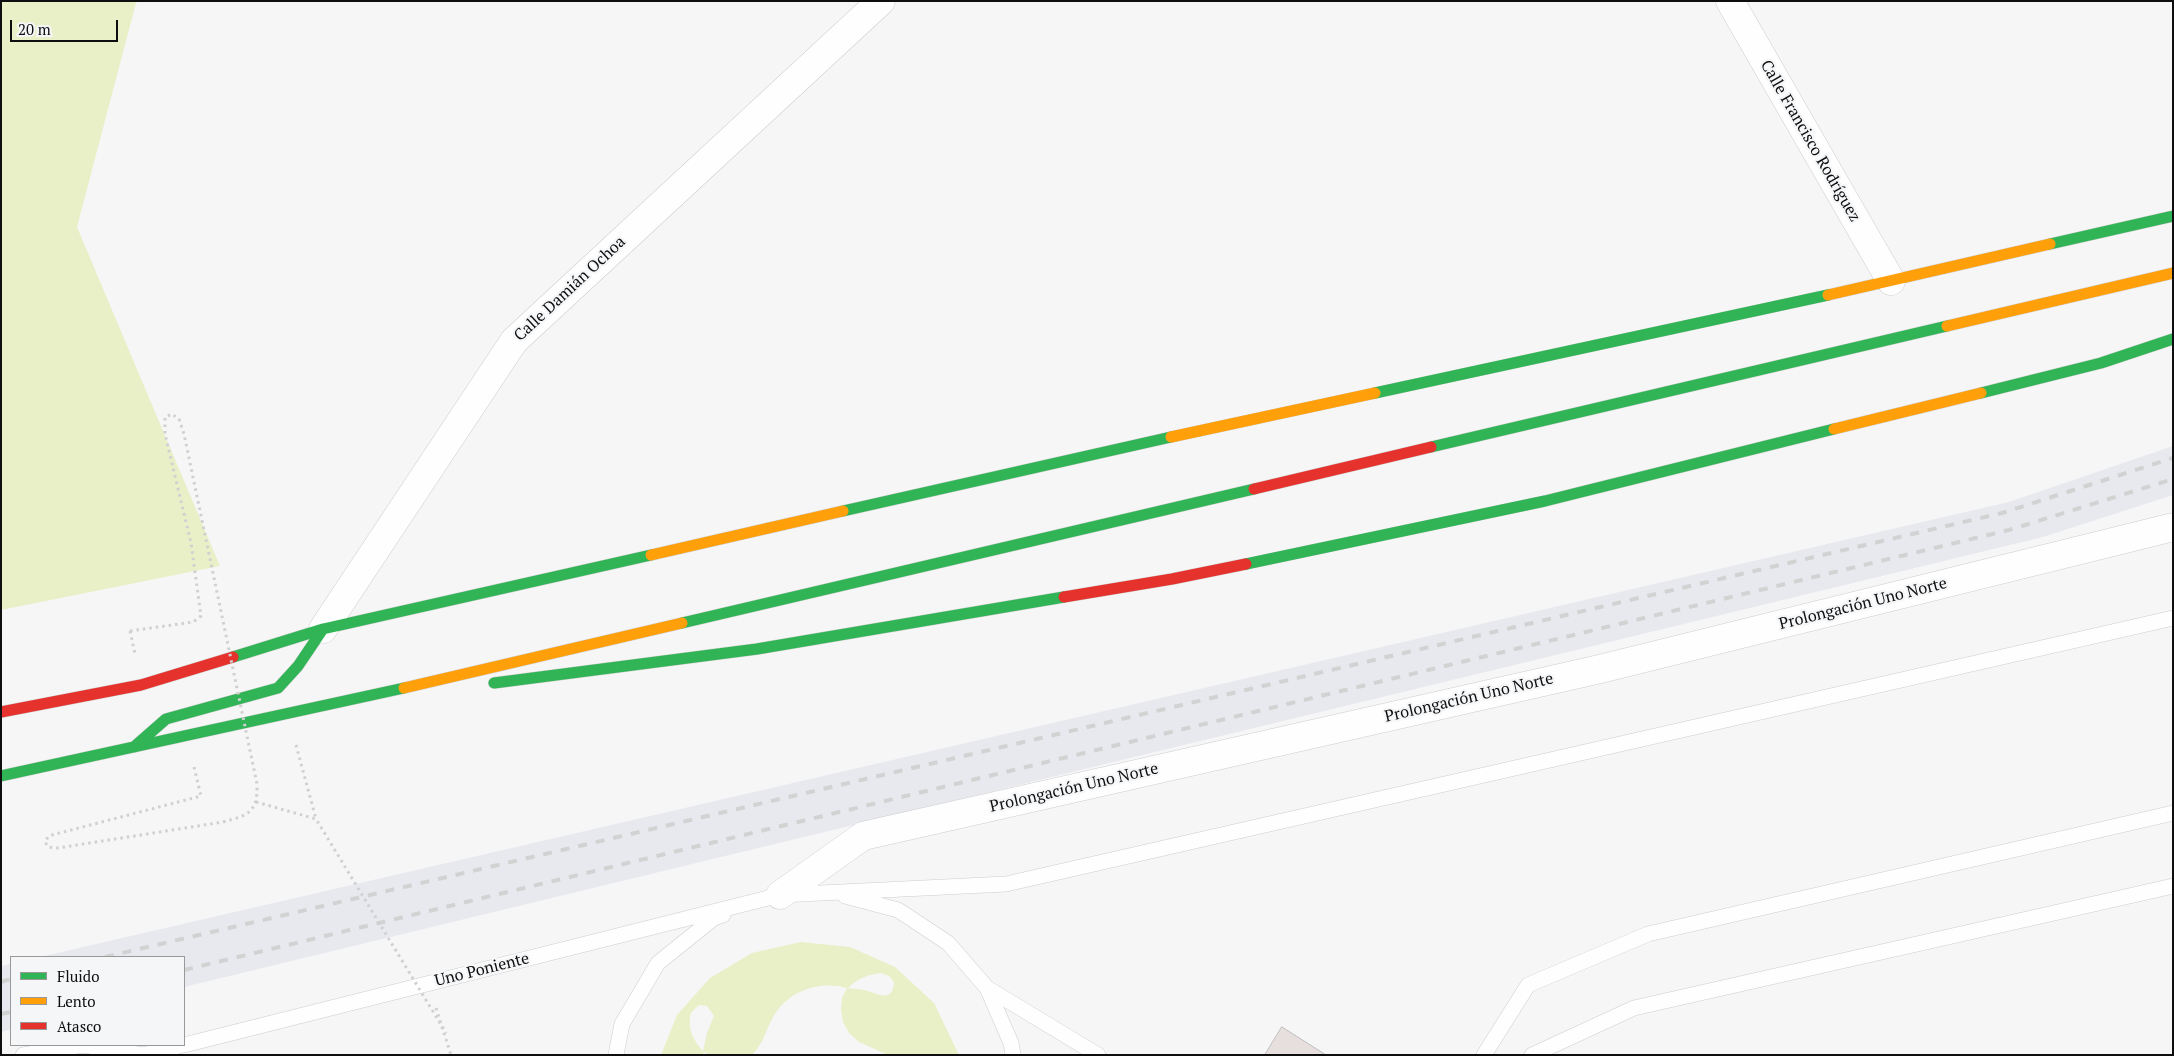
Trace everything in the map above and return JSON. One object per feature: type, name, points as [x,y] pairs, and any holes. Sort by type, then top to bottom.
[{"type":"main road","points":[[1,712],[141,685],[323,629],[1234,423],[1891,281],[2173,216]]},
{"type":"main road","points":[[1,776],[344,702],[2173,273]]},
{"type":"main road","points":[[482,685],[757,649],[1172,579],[1545,500],[2101,363],[2173,339]]},
{"type":"main road","points":[[132,748],[166,719],[278,688],[298,666],[323,629]]},
{"type":"main road","points":[[344,702],[452,688]]},
{"type":"street","name":"Calle Damián Ochoa","points":[[323,629],[514,341],[880,1]]},
{"type":"street","name":"Calle Francisco Rodríguez","points":[[1730,1],[1891,281]]},
{"type":"street","points":[[2101,363],[2173,350]]},
{"type":"street","name":"Prolongación Uno Norte","points":[[780,895],[863,836],[1600,669],[2173,528]]},
{"type":"lane","points":[[780,895],[1006,884],[2173,618]]},
{"type":"lane","points":[[1484,1055],[1528,985],[1648,934],[2173,813]]},
{"type":"lane","points":[[1532,1055],[1634,1008],[2173,886]]},
{"type":"lane","name":"Uno Poniente","points":[[185,1044],[780,895],[840,894],[898,910],[948,943],[987,988],[1011,1043],[1012,1055]]},
{"type":"lane","name":"Uno Poniente","points":[[616,1055],[622,1024],[658,963],[714,918],[780,895]]},
{"type":"lane","points":[[987,988],[1098,1055]]},
{"type":"lane","points":[[23,1055],[77,1046]]},
{"type":"lane","points":[[89,1046],[143,1055]]},
{"type":"lane","name":"Uno Poniente","points":[[143,1055],[179,1046]]},
{"type":"path","points":[[130,631],[193,622],[200,619],[201,616],[190,543],[165,434],[165,417],[172,414],[179,419],[184,434],[257,784],[256,802],[245,816],[223,822],[58,848],[48,847],[45,844],[45,839],[52,835],[201,796]]},
{"type":"path","points":[[288,714],[316,819],[446,1033]]},
{"type":"path","points":[[256,802],[316,819]]},
{"type":"path","points":[[427,984],[446,1033],[451,1055]]},
{"type":"shaded area","points":[[2173,446],[2173,495],[2043,537],[185,987],[185,956],[44,956],[2009,502]]},
{"type":"shaded area","points":[[10,964],[10,1029],[1,1032],[1,966]]},
{"type":"green space","points":[[1,1],[138,1],[77,227],[220,566],[1,610]]},
{"type":"green space","points":[[801,942],[850,947],[895,967],[934,1003],[959,1055],[888,1055],[859,1042],[849,1033],[843,1022],[842,998],[847,988],[818,986],[800,992],[784,1003],[773,1017],[757,1050],[752,1055],[708,1055],[704,1052],[703,1055],[661,1055],[677,1015],[710,978],[752,953]],"holes":[[[881,973],[889,976],[894,982],[893,988],[888,995],[885,996],[866,990],[848,988],[863,978]],[[699,1005],[707,1006],[714,1016],[707,1033],[703,1051],[696,1043],[690,1029],[691,1013]]]},
{"type":"building","points":[[1282,1027],[1326,1055],[1265,1055]]},
{"type":"railway","points":[[109,956],[2002,513],[2173,458]]},
{"type":"railway","points":[[185,970],[2009,530],[2173,479]]},
{"type":"railway","points":[[1,982],[10,979]]},
{"type":"railway","points":[[1,1014],[10,1012]]},
{"type":"traffic: fast","points":[[2050,244],[2173,216]]},
{"type":"traffic: fast","points":[[1375,393],[1828,295]]},
{"type":"traffic: fast","points":[[1431,447],[1947,326]]},
{"type":"traffic: fast","points":[[1981,393],[2101,363],[2173,339]]},
{"type":"traffic: fast","points":[[1246,564],[1545,501],[1834,429]]},
{"type":"traffic: fast","points":[[843,511],[1171,437]]},
{"type":"traffic: fast","points":[[682,623],[1254,489]]},
{"type":"traffic: fast","points":[[233,657],[323,629],[651,555]]},
{"type":"traffic: fast","points":[[494,683],[757,649],[1064,597]]},
{"type":"traffic: fast","points":[[134,747],[166,719],[278,688],[298,666],[323,629]]},
{"type":"traffic: fast","points":[[1,776],[404,688]]},
{"type":"traffic: slow","points":[[1828,295],[2050,244]]},
{"type":"traffic: slow","points":[[1947,326],[2173,273]]},
{"type":"traffic: slow","points":[[1171,437],[1375,393]]},
{"type":"traffic: slow","points":[[1834,429],[1981,393]]},
{"type":"traffic: slow","points":[[651,555],[843,511]]},
{"type":"traffic: slow","points":[[404,688],[682,623]]},
{"type":"traffic: jam","points":[[1254,489],[1431,447]]},
{"type":"traffic: jam","points":[[1064,597],[1172,579],[1246,564]]},
{"type":"traffic: jam","points":[[1,712],[141,685],[233,657]]}]
